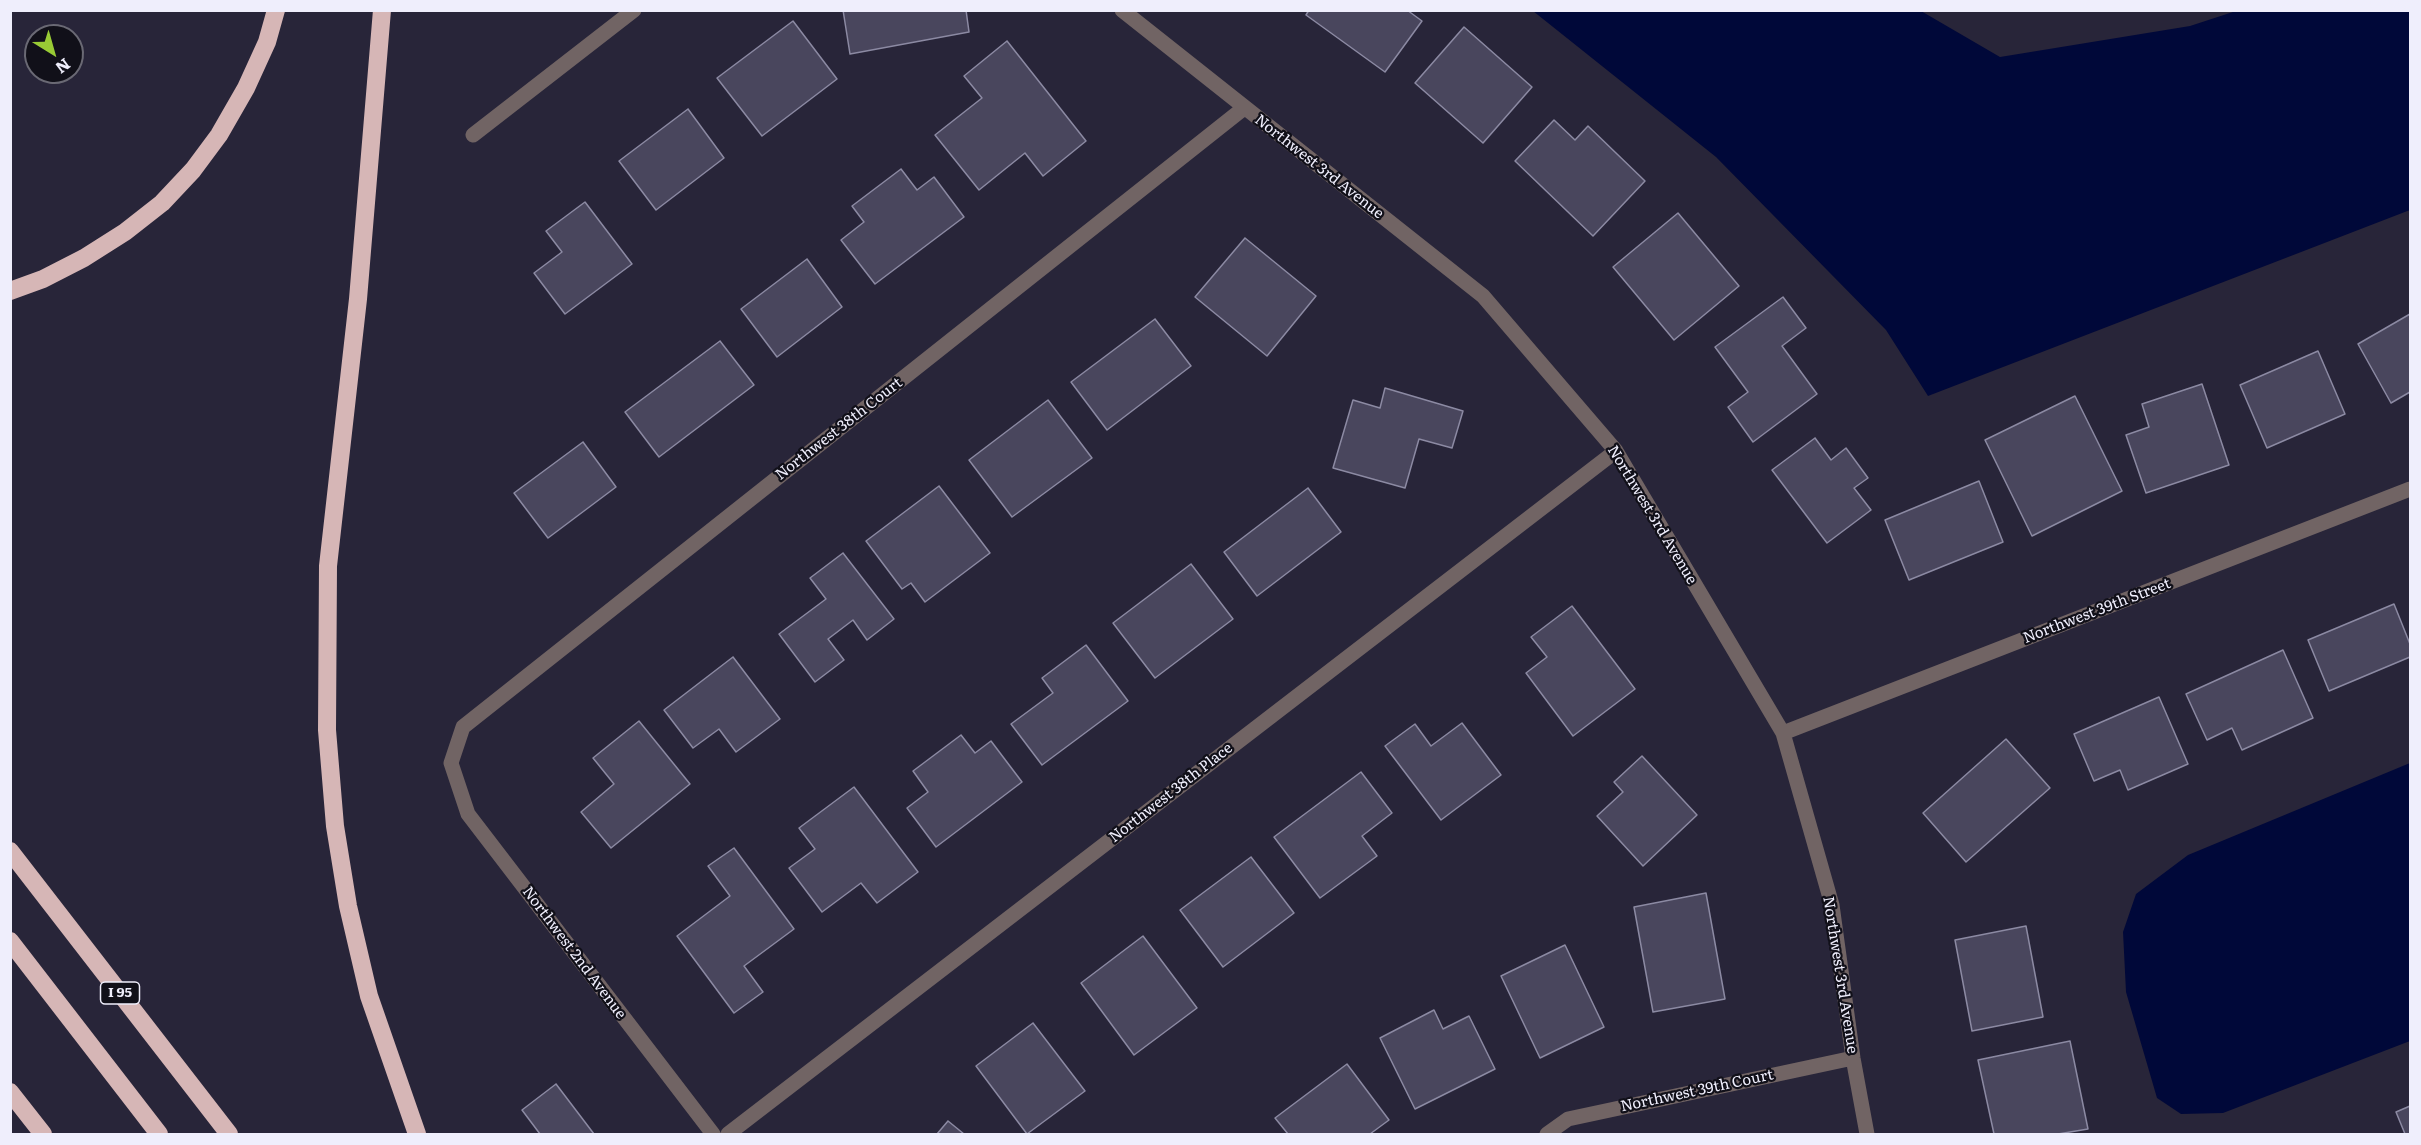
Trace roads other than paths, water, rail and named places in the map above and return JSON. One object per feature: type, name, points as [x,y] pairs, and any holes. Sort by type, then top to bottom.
[{"type":"highway","points":[[10,291],[43,279],[84,258],[125,232],[169,195],[219,135],[246,88],[267,42],[276,10]]},
{"type":"highway","points":[[382,10],[358,299],[328,566],[327,730],[335,825],[348,906],[369,996],[417,1134]]},
{"type":"highway","name":"I 95","points":[[10,851],[229,1134]]},
{"type":"highway","points":[[10,941],[159,1134]]},
{"type":"highway","points":[[10,1092],[43,1134]]},
{"type":"street","points":[[473,135],[634,10]]},
{"type":"street","name":"Northwest 3rd Avenue","points":[[1122,10],[1483,296],[1616,451],[1783,733],[1832,905],[1853,1058],[1867,1134]]},
{"type":"street","name":"Northwest 38th Court","points":[[451,763],[463,727],[1244,108]]},
{"type":"street","name":"Northwest 38th Place","points":[[728,1134],[1616,451]]},
{"type":"street","name":"Northwest 39th Street","points":[[1783,733],[2410,489]]},
{"type":"street","name":"Northwest 2nd Avenue","points":[[451,763],[468,814],[713,1134]]},
{"type":"street","name":"Northwest 39th Court","points":[[1547,1134],[1568,1119],[1853,1058]]}]
